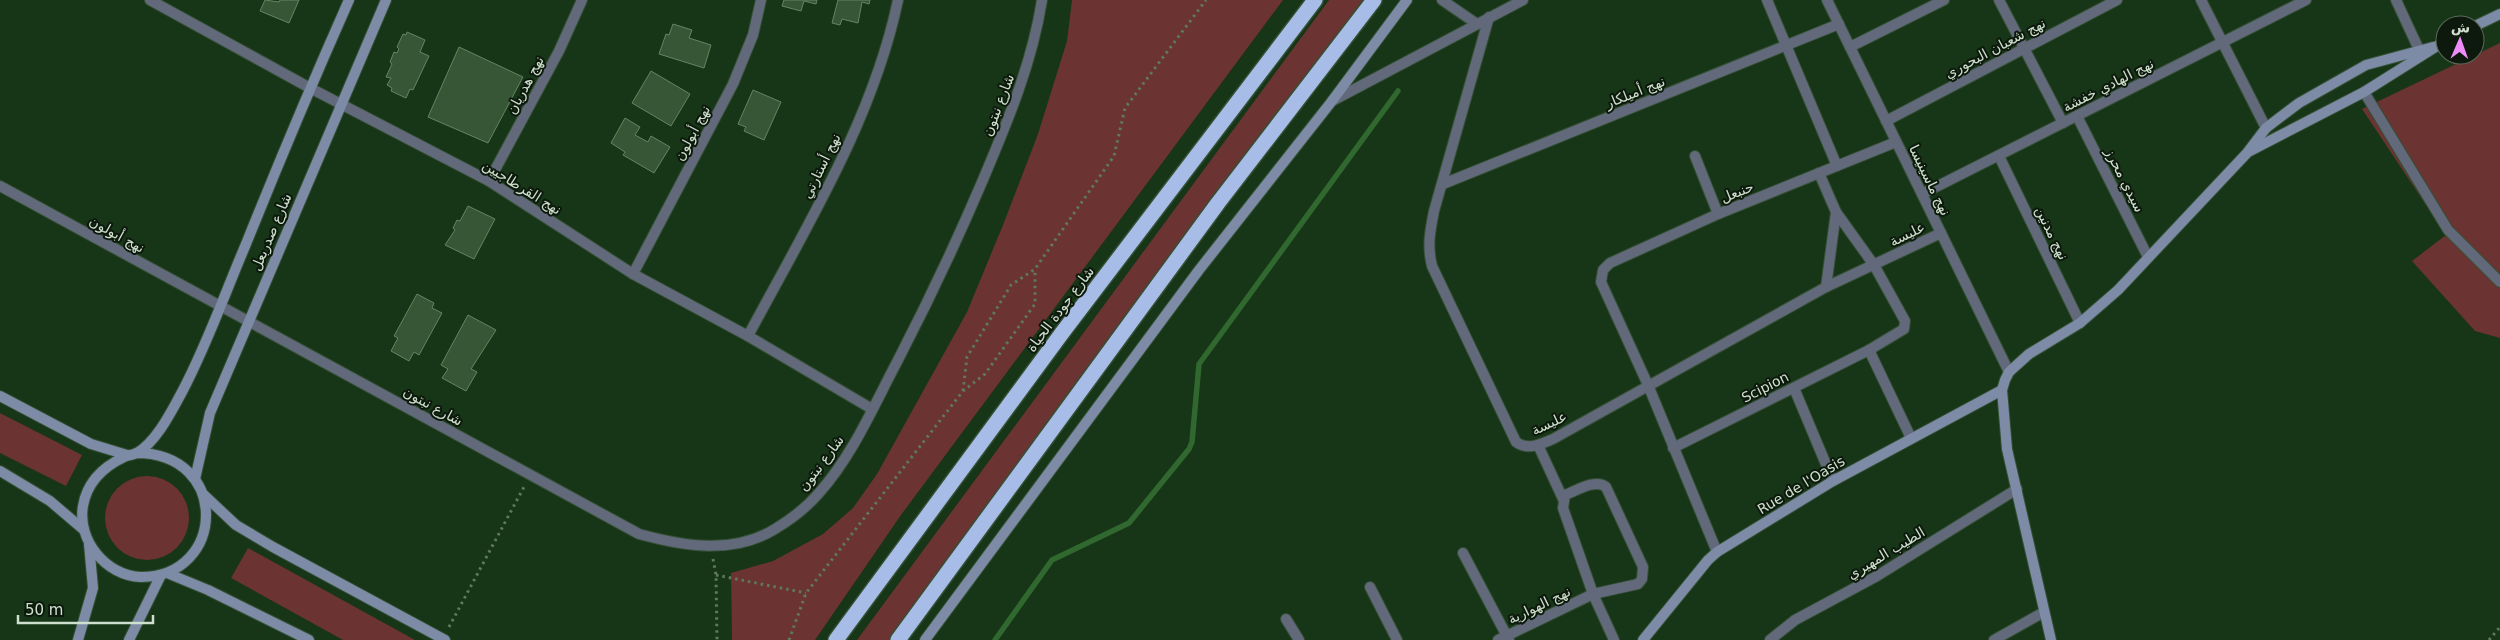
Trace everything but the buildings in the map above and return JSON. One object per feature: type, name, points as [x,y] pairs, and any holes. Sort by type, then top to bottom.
[{"type":"highway","name":"شارع جودة الحياة","points":[[836,640],[1062,333],[1315,0]]},
{"type":"highway","points":[[898,640],[1218,203],[1374,0]]},
{"type":"street","name":"نهج القرطاجيين","points":[[150,0],[162,3],[310,88],[489,181],[633,274],[748,336],[872,409]]},
{"type":"street","name":"شارع صدربعل","points":[[131,454],[151,440],[182,391],[220,306],[310,88],[349,0]]},
{"type":"street","name":"شارع صدربعل","points":[[195,479],[210,413],[340,104],[386,0]]},
{"type":"street","name":"نهج هدريان","points":[[489,181],[555,58],[582,0]]},
{"type":"street","name":"نهج أبولون","points":[[633,274],[733,84],[753,35],[761,0]]},
{"type":"street","name":"نهج أستارتي","points":[[748,336],[854,131],[890,36],[898,0]]},
{"type":"street","name":"شارع نبتون","points":[[220,306],[639,534],[677,544],[710,546],[740,542],[774,530],[796,514],[818,494],[838,468],[872,409],[931,295],[1010,117],[1027,67],[1042,0]]},
{"type":"street","points":[[925,640],[1199,270],[1332,101],[1407,0]]},
{"type":"street","points":[[1442,0],[1477,24]]},
{"type":"street","points":[[1332,101],[1523,0]]},
{"type":"street","points":[[1768,0],[1838,166]]},
{"type":"street","name":"نهج ماسينيسا","points":[[1826,0],[2009,372]]},
{"type":"street","points":[[1850,47],[1944,0]]},
{"type":"street","points":[[2000,0],[2063,123]]},
{"type":"street","name":"نهج شعبان البحوري","points":[[1886,121],[2024,49],[2103,3],[2117,0]]},
{"type":"street","points":[[2201,0],[2266,128]]},
{"type":"street","name":"نهج الهادي خفشة","points":[[1922,194],[2306,0]]},
{"type":"street","points":[[2396,0],[2420,53]]},
{"type":"street","points":[[2485,21],[2500,14]]},
{"type":"street","name":"عليسة","points":[[1490,17],[1429,232],[1428,250],[1432,266],[1516,442],[1522,446],[1538,445],[1826,287],[1940,233]]},
{"type":"street","name":"نهج أميلكار","points":[[1443,184],[1839,24]]},
{"type":"street","points":[[2247,152],[2364,92],[2420,53],[2435,46]]},
{"type":"street","points":[[2051,640],[2007,449],[2002,390],[2009,372],[2029,354],[2080,323],[2118,290],[2247,152],[2266,128],[2299,103],[2366,65],[2420,53]]},
{"type":"street","points":[[2364,92],[2448,230],[2500,282]]},
{"type":"street","name":"سيدي محرز","points":[[2077,116],[2148,257]]},
{"type":"street","name":"حنبعل","points":[[1648,385],[1602,282],[1603,270],[1610,263],[1718,214],[1896,142]]},
{"type":"street","points":[[1695,156],[1718,214]]},
{"type":"street","name":"نهج مدنين","points":[[1999,156],[2080,323]]},
{"type":"street","points":[[1820,173],[1836,212],[1874,265]]},
{"type":"street","name":"نهج أبولون","points":[[0,186],[220,306]]},
{"type":"street","points":[[1826,287],[1836,212]]},
{"type":"street","name":"Scipion","points":[[1673,448],[1902,332],[1906,324],[1874,265]]},
{"type":"street","points":[[1869,350],[1911,438]]},
{"type":"street","points":[[1648,385],[1717,552]]},
{"type":"street","points":[[1794,388],[1832,480]]},
{"type":"street","name":"Rue de l'Oasis","points":[[1643,640],[1708,560],[1717,552],[1832,480],[2002,390]]},
{"type":"street","points":[[0,396],[91,444],[131,454],[153,453],[169,458],[184,466],[195,479],[204,495],[236,525],[272,547],[444,640]]},
{"type":"street","points":[[1538,445],[1563,499],[1563,508],[1593,594],[1614,640]]},
{"type":"street","points":[[131,454],[106,466],[90,484],[83,507],[84,530],[89,543],[101,560],[119,572],[140,577],[164,574],[187,560],[201,541],[207,518],[204,495]]},
{"type":"street","points":[[0,471],[50,501],[84,530]]},
{"type":"street","name":"نهج الهوارية","points":[[1505,639],[1593,594],[1638,584],[1642,579],[1643,567],[1606,487],[1595,484],[1565,495],[1563,499]]},
{"type":"street","name":"الطيب المهيري","points":[[1770,640],[1796,620],[1877,576],[2017,489]]},
{"type":"street","points":[[78,640],[94,588],[89,543]]},
{"type":"street","points":[[1463,553],[1505,639]]},
{"type":"street","points":[[129,640],[164,574]]},
{"type":"street","points":[[164,574],[208,590],[309,640]]},
{"type":"street","points":[[1370,587],[1397,640]]},
{"type":"street","points":[[1994,640],[2044,612]]},
{"type":"street","points":[[1286,619],[1299,640]]},
{"type":"path","points":[[963,391],[967,357],[1011,285],[1035,269],[1114,156],[1125,108],[1206,0]]},
{"type":"path","points":[[789,640],[806,593],[963,391],[985,374],[1034,304],[1035,269]]},
{"type":"path","points":[[444,640],[531,475]]},
{"type":"path","points":[[710,546],[716,575],[717,640]]},
{"type":"path","points":[[716,575],[806,593]]},
{"type":"path","points":[[2489,640],[2500,626]]},
{"type":"shaded area","points":[[1072,0],[1283,0],[901,515],[815,640],[732,640],[731,573],[773,561],[823,534],[853,508],[877,474],[967,312],[1038,134],[1067,41]]},
{"type":"shaded area","points":[[1329,0],[1363,0],[1097,357],[892,640],[857,640]]},
{"type":"shaded area","points":[[2500,43],[2500,338],[2475,331],[2412,261],[2446,235],[2362,109],[2454,65],[2485,65],[2485,50]]},
{"type":"shaded area","points":[[0,413],[82,455],[66,486],[0,453]]},
{"type":"shaded area","points":[[139,476],[155,476],[171,483],[182,494],[189,510],[186,534],[177,548],[171,553],[155,560],[139,560],[123,553],[112,542],[105,526],[105,510],[112,494],[123,483]]},
{"type":"shaded area","points":[[248,548],[415,640],[343,640],[231,578]]},
{"type":"waterway","points":[[995,640],[1052,560],[1129,523],[1189,449],[1192,442],[1199,364],[1398,91]]}]
